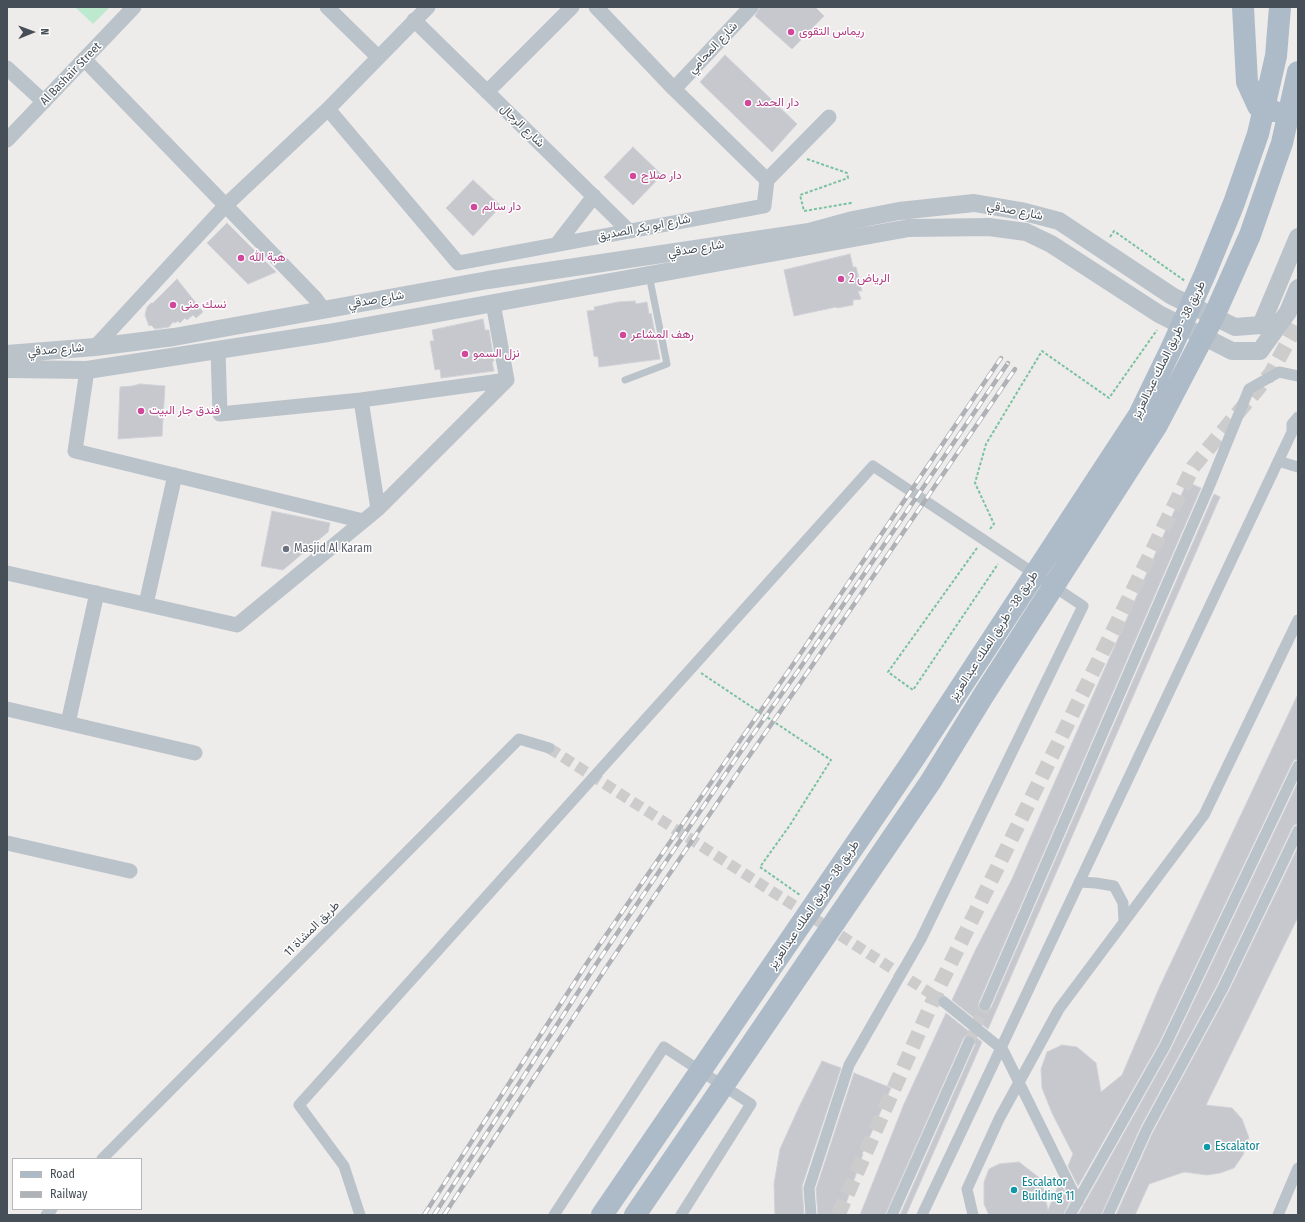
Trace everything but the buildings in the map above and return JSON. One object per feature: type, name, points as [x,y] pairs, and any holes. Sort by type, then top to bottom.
[{"type":"main road","points":[[1243,7],[1247,82],[1258,106],[1298,122]]},
{"type":"main road","name":"طريق 38 - طريق الملك عبدالعزيز","points":[[602,1215],[913,760],[1148,420],[1234,203],[1256,141],[1276,56],[1280,7]]},
{"type":"main road","name":"طريق 38 - طريق الملك عبدالعزيز","points":[[635,1215],[931,781],[1148,420],[1214,316],[1250,235],[1282,143],[1298,72]]},
{"type":"street","name":"Al Bashair Street","points":[[7,140],[134,7]]},
{"type":"street","points":[[328,7],[378,57]]},
{"type":"street","points":[[95,347],[226,205],[328,109],[428,7]]},
{"type":"street","points":[[487,92],[572,7]]},
{"type":"street","points":[[596,7],[674,89],[767,180],[829,117]]},
{"type":"street","name":"شارع المحامي","points":[[674,89],[752,7]]},
{"type":"street","name":"شارع الرجال","points":[[414,20],[629,231]]},
{"type":"street","points":[[84,59],[315,298],[324,310],[328,333]]},
{"type":"street","points":[[7,68],[44,102]]},
{"type":"street","name":"شارع ابو بكر الصديق","points":[[328,109],[458,263],[764,206],[767,180]]},
{"type":"street","points":[[557,244],[594,196]]},
{"type":"street","name":"شارع صدقي","points":[[7,369],[87,370],[328,333],[649,275],[855,229],[899,211],[974,203],[1021,210],[1059,221],[1172,296],[1235,327],[1266,331],[1288,312],[1298,288]]},
{"type":"street","name":"شارع صدقي","points":[[7,354],[95,347],[174,337],[488,280],[809,232],[855,229],[989,227],[1026,232],[1051,244],[1158,314],[1232,351],[1260,351],[1298,237]]},
{"type":"street","points":[[488,280],[507,380]]},
{"type":"street","points":[[218,350],[220,414],[361,400],[507,380]]},
{"type":"street","points":[[87,370],[75,451],[363,521]]},
{"type":"street","points":[[985,1004],[1209,487],[1249,389],[1279,372],[1298,376]]},
{"type":"street","points":[[7,573],[237,625],[378,509],[507,380]]},
{"type":"street","points":[[361,400],[378,509]]},
{"type":"street","points":[[922,1215],[1292,432],[1292,424],[1298,417]]},
{"type":"street","points":[[1290,436],[1298,428]]},
{"type":"street","points":[[1278,461],[1298,467]]},
{"type":"street","points":[[360,1215],[344,1166],[299,1105],[873,466],[1083,606],[921,939],[850,1065],[809,1188],[811,1215]]},
{"type":"street","points":[[146,604],[175,476]]},
{"type":"street","points":[[68,723],[97,593]]},
{"type":"street","points":[[973,1215],[967,1189],[998,1119],[1059,1009],[1204,815],[1298,620]]},
{"type":"street","points":[[7,709],[195,753]]},
{"type":"street","name":"طريق المشاة 11","points":[[103,1158],[519,739],[549,748]]},
{"type":"street","points":[[1070,1215],[1165,1046],[1298,766]]},
{"type":"street","points":[[1108,1215],[1147,1129],[1223,988],[1298,832]]},
{"type":"street","points":[[7,843],[130,871]]},
{"type":"street","points":[[1079,882],[1114,886],[1123,902],[1124,922]]},
{"type":"street","points":[[944,1002],[1003,1050],[1078,1202]]},
{"type":"street","points":[[892,1215],[969,1042]]},
{"type":"street","points":[[554,1215],[664,1046],[751,1104],[681,1215]]},
{"type":"street","points":[[1278,1215],[1298,1168]]},
{"type":"lane","points":[[625,380],[666,364],[649,275]]},
{"type":"path","points":[[792,154],[847,173],[848,178],[800,195],[804,211],[851,202],[855,229]]},
{"type":"path","points":[[1114,231],[1186,282]]},
{"type":"path","points":[[989,530],[994,524],[975,483],[986,444],[1042,351],[1109,398],[1159,327]]},
{"type":"path","points":[[980,543],[888,672],[913,690],[1005,554]]},
{"type":"path","points":[[692,667],[831,760],[790,825],[760,868],[814,905]]},
{"type":"green space","points":[[75,7],[110,7],[93,24]]},
{"type":"tunnel","points":[[838,1215],[939,987],[1193,467],[1271,373],[1298,323]]},
{"type":"tunnel","points":[[549,748],[944,1002]]},
{"type":"tunnel","points":[[969,1042],[985,1005]]},
{"type":"railway","points":[[424,1215],[589,960],[792,666],[1001,358]]},
{"type":"railway","points":[[434,1215],[597,963],[1008,363]]},
{"type":"railway","points":[[444,1215],[606,968],[745,762],[1015,369]]},
{"type":"place","name":"ريماس التقوى","points":[[791,32]]},
{"type":"place","name":"دار الحمد","points":[[748,103]]},
{"type":"place","name":"دار صلاح","points":[[633,176]]},
{"type":"place","name":"دار سالم","points":[[474,207]]},
{"type":"place","name":"هبة الله","points":[[241,258]]},
{"type":"place","name":"الرياض 2","points":[[841,279]]},
{"type":"place","name":"نسك منى","points":[[173,305]]},
{"type":"place","name":"رهف المشاعر","points":[[623,335]]},
{"type":"place","name":"نزل السمو","points":[[465,354]]},
{"type":"place","name":"فندق جار البيت","points":[[141,411]]},
{"type":"place","name":"Masjid Al Karam","points":[[286,549]]},
{"type":"place","name":"Escalator","points":[[1207,1147]]},
{"type":"place","name":"Escalator Building 11","points":[[1014,1190]]}]
